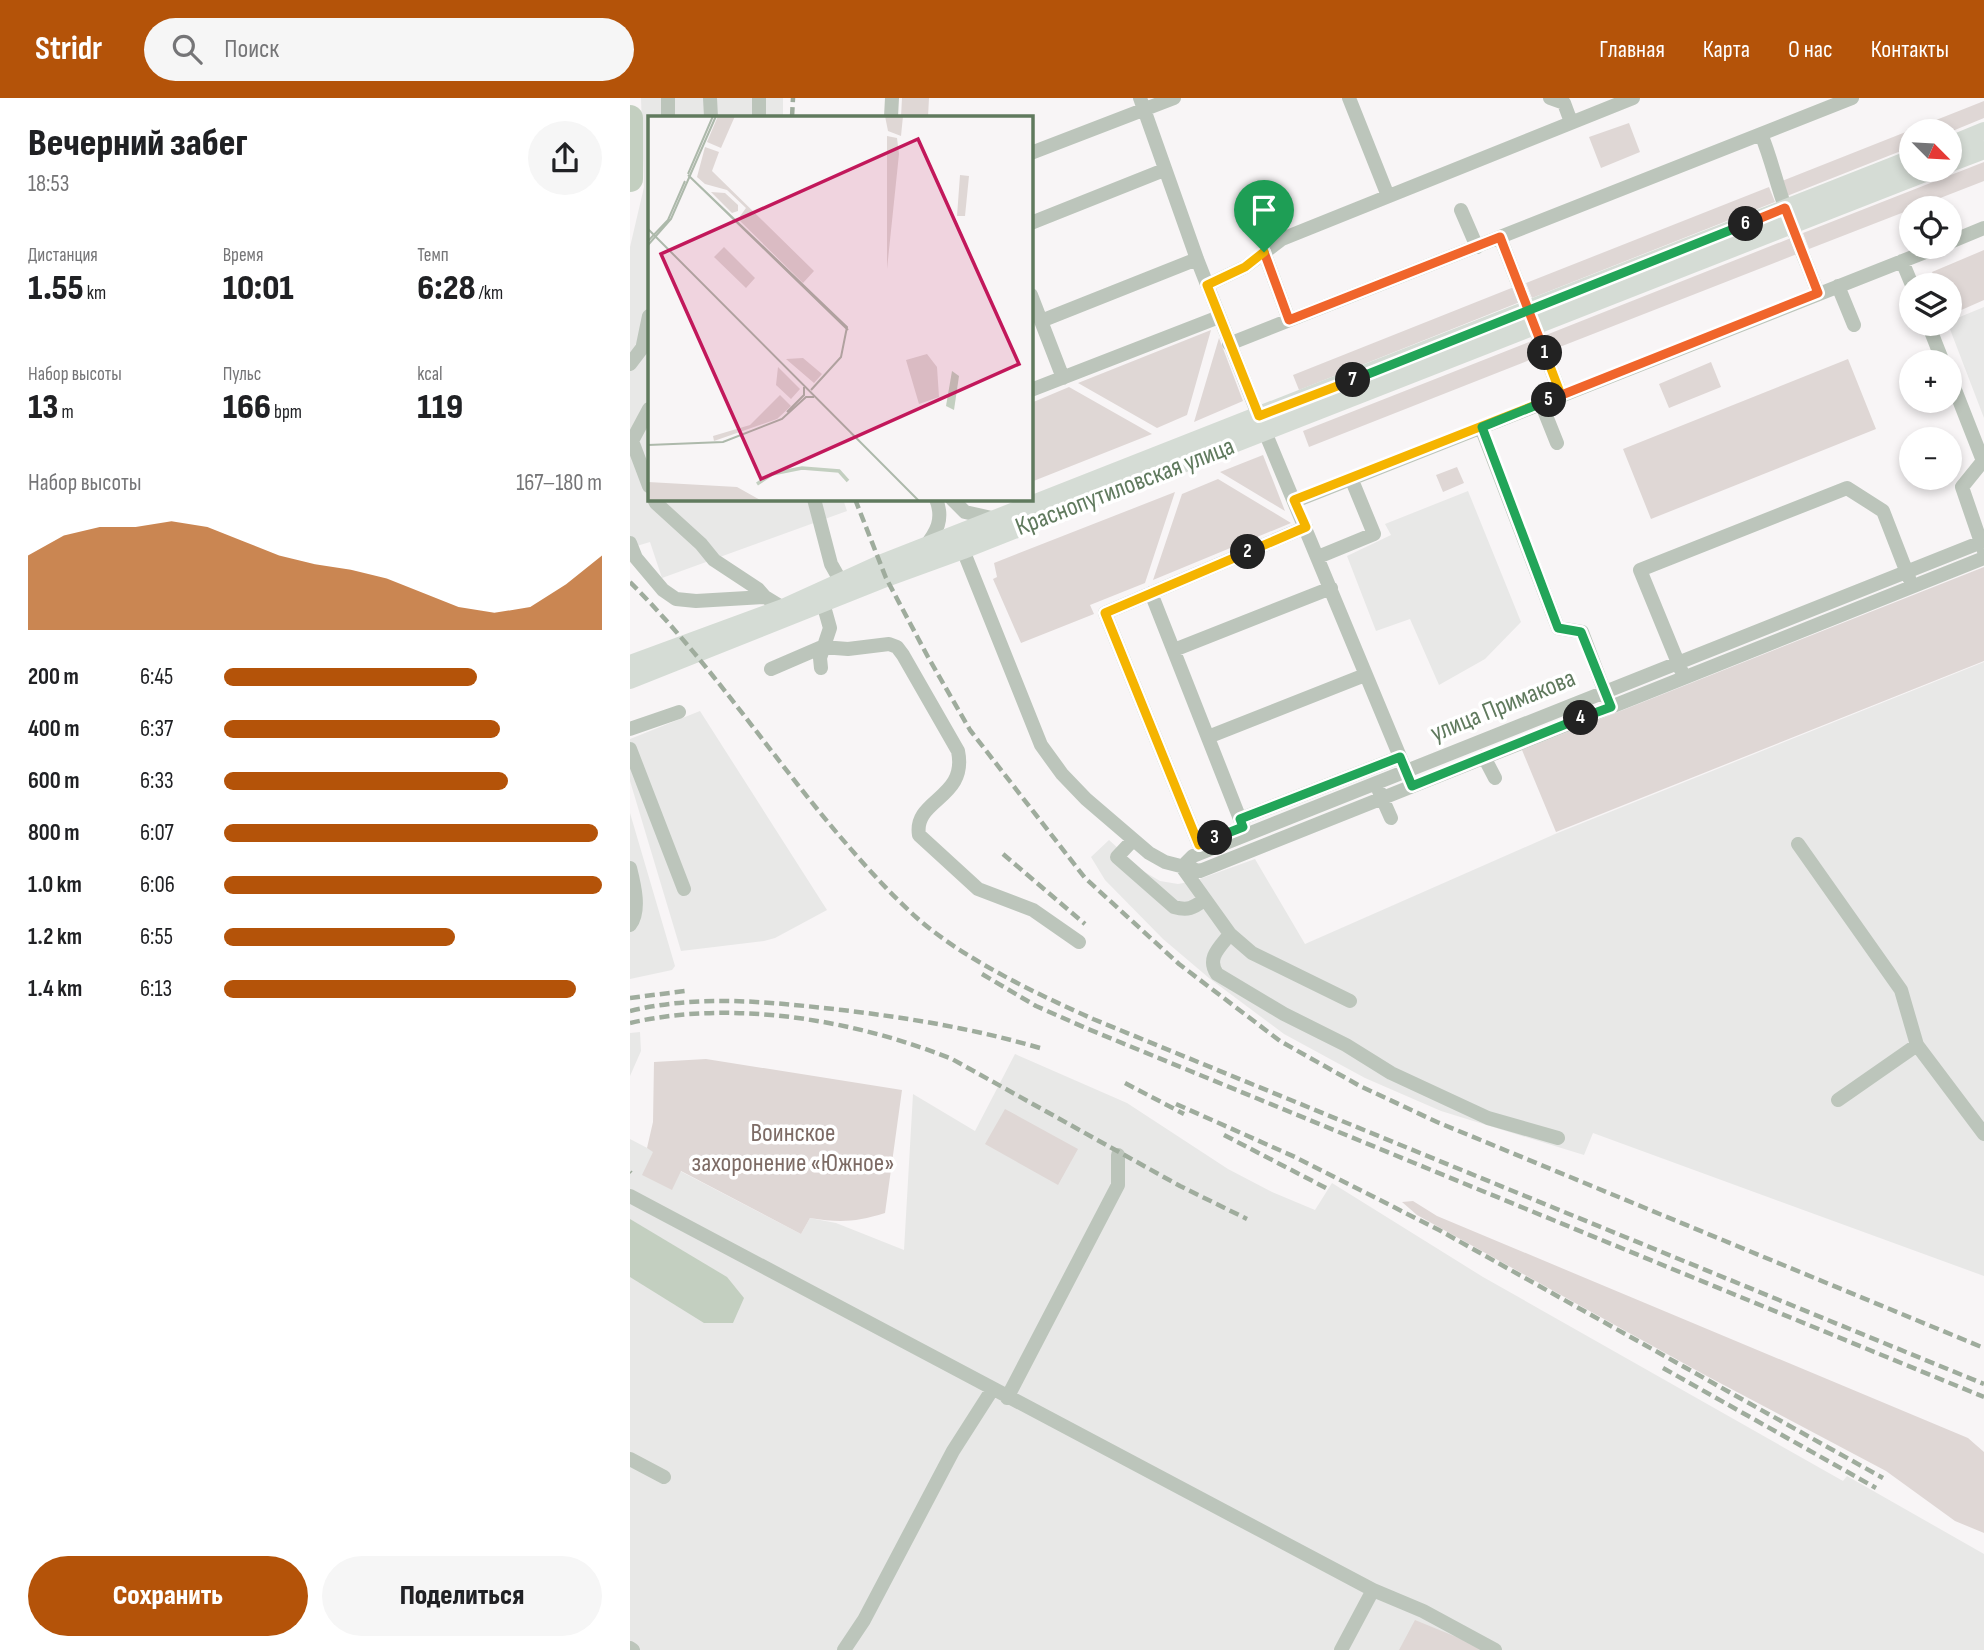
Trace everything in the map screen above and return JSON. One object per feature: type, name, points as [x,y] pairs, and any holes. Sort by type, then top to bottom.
[{"type":"main road","points":[[1962,140],[1984,131]]},
{"type":"main road","points":[[1962,158],[1984,150]]},
{"type":"main road","name":"Краснопутиловская улица","points":[[630,680],[963,550],[1262,424],[1788,216],[1899,165]]},
{"type":"main road","name":"Краснопутиловская улица","points":[[1788,216],[1899,181]]},
{"type":"main road","name":"Краснопутиловская улица","points":[[630,664],[783,608],[840,580],[998,519],[1262,424]]},
{"type":"street","points":[[668,98],[668,116]]},
{"type":"street","points":[[710,98],[711,116]]},
{"type":"street","points":[[759,98],[759,116]]},
{"type":"street","points":[[891,116],[892,98]]},
{"type":"street","points":[[1032,153],[1141,104],[1174,98]]},
{"type":"street","points":[[1349,98],[1388,196]]},
{"type":"street","points":[[1550,98],[1563,103],[1571,122]]},
{"type":"street","points":[[1207,285],[1245,267],[1282,239],[1633,98]]},
{"type":"street","points":[[1229,344],[1852,98]]},
{"type":"street","points":[[1141,104],[1229,344],[1412,786]]},
{"type":"street","points":[[1761,134],[1773,161],[1774,174],[1788,216],[1818,293]]},
{"type":"street","points":[[1032,223],[1164,170]]},
{"type":"street","points":[[1461,210],[1477,247]]},
{"type":"street","points":[[1962,237],[1984,228]]},
{"type":"street","points":[[1500,237],[1561,395]]},
{"type":"street","points":[[1264,252],[1289,320]]},
{"type":"street","points":[[1041,321],[1197,259]]},
{"type":"street","points":[[1294,500],[1907,259]]},
{"type":"street","points":[[1902,261],[1907,273]]},
{"type":"street","points":[[1838,286],[1854,325]]},
{"type":"street","points":[[1032,298],[1063,378]]},
{"type":"street","points":[[1032,390],[1219,317]]},
{"type":"street","points":[[630,364],[646,342]]},
{"type":"street","points":[[1541,403],[1557,443]]},
{"type":"street","points":[[1962,408],[1983,461],[1962,487],[1983,545]]},
{"type":"street","points":[[648,410],[632,441],[648,483]]},
{"type":"street","points":[[1482,427],[1558,628],[1581,632],[1611,707]]},
{"type":"street","points":[[1318,557],[1374,534],[1350,478]]},
{"type":"street","points":[[1684,677],[1640,570],[1652,565],[1847,488],[1883,511],[1913,586]]},
{"type":"street","points":[[654,500],[714,560],[783,608]]},
{"type":"street","points":[[814,500],[831,564],[840,580]]},
{"type":"street","points":[[923,548],[936,532],[939,523],[940,509],[936,500]]},
{"type":"street","points":[[953,500],[965,512],[998,519]]},
{"type":"street","points":[[1151,593],[1243,827],[1199,845],[1105,613],[1151,593],[1306,527]]},
{"type":"street","points":[[630,543],[636,558],[663,590],[676,599],[696,601],[765,597]]},
{"type":"street","name":"улица Примакова","points":[[1182,867],[1193,856],[1907,572],[1983,545]]},
{"type":"street","points":[[963,550],[1041,745],[1070,782],[1133,840],[1165,862],[1182,867],[1230,934],[1252,953],[1350,1001]]},
{"type":"street","name":"улица Примакова","points":[[1182,867],[1200,871],[1984,558]]},
{"type":"street","points":[[1174,650],[1331,588]]},
{"type":"street","points":[[821,668],[822,647],[830,628],[823,603]]},
{"type":"street","points":[[771,669],[822,647],[848,649],[889,644],[897,648],[904,655],[958,751],[960,765],[954,785],[925,812],[920,821],[919,835],[978,889],[1033,910],[1079,942]]},
{"type":"street","points":[[1208,737],[1365,675]]},
{"type":"street","points":[[630,729],[679,712]]},
{"type":"street","points":[[630,749],[684,889]]},
{"type":"street","points":[[1240,819],[1400,757]]},
{"type":"street","points":[[1484,757],[1494,778]]},
{"type":"street","points":[[1376,783],[1391,818]]},
{"type":"street","points":[[1133,840],[1117,857],[1174,907],[1184,910],[1193,908],[1204,900]]},
{"type":"street","points":[[1798,844],[1901,990],[1917,1045],[1984,1133]]},
{"type":"street","points":[[630,868],[635,902],[634,920],[630,925]]},
{"type":"street","points":[[1230,934],[1214,954],[1212,968],[1217,974],[1391,1073],[1488,1118],[1558,1138]]},
{"type":"street","points":[[1838,1100],[1917,1045]]},
{"type":"street","points":[[1007,1398],[1118,1185],[1118,1155]]},
{"type":"street","points":[[630,1196],[1007,1398],[1373,1590],[1423,1611],[1495,1650]]},
{"type":"street","points":[[844,1650],[864,1620],[953,1451],[992,1390]]},
{"type":"street","points":[[630,1459],[664,1477]]},
{"type":"street","points":[[1341,1650],[1373,1590]]},
{"type":"shaded area","points":[[641,98],[783,98],[783,116],[648,116],[648,500],[843,500],[847,511],[662,578],[650,542],[630,548],[630,247],[644,187]]},
{"type":"shaded area","points":[[1984,307],[1984,418],[1962,361],[1962,350],[1958,350],[1953,336],[1962,336],[1962,316]]},
{"type":"shaded area","points":[[1468,491],[1521,622],[1485,659],[1439,685],[1410,619],[1376,631],[1347,556],[1391,535],[1385,524]]},
{"type":"shaded area","points":[[1984,662],[1984,1276],[1593,1133],[1584,1155],[1441,1111],[1365,1078],[1284,1034],[1209,978],[1163,939],[1105,880],[1091,857],[1109,840],[1143,871],[1160,881],[1178,884],[1255,859],[1305,944],[1555,834]]},
{"type":"shaded area","points":[[700,711],[827,910],[775,938],[681,951],[630,781],[630,739]]},
{"type":"shaded area","points":[[630,813],[675,966],[672,970],[630,979]]},
{"type":"shaded area","points":[[640,1032],[641,1051],[630,1076],[630,1033]]},
{"type":"shaded area","points":[[1015,1054],[1127,1103],[1228,1169],[1315,1210],[1332,1183],[1483,1277],[1843,1481],[1847,1476],[1984,1554],[1984,1650],[630,1650],[630,1139],[653,1151],[672,1189],[680,1171],[801,1234],[810,1218],[836,1223],[904,1250],[913,1094],[975,1131]]},
{"type":"shaded area","points":[[630,1219],[727,1277],[744,1298],[733,1323],[704,1323],[630,1277]]},
{"type":"green space","points":[[902,98],[929,98],[928,116],[901,116]]},
{"type":"green space","points":[[1984,101],[1984,118],[1962,127],[1962,119],[1939,119]]},
{"type":"green space","points":[[1629,123],[1640,152],[1601,168],[1589,137]]},
{"type":"green space","points":[[1899,135],[1899,152],[1787,196],[1782,181]]},
{"type":"green space","points":[[1984,162],[1984,181],[1945,196],[1899,196],[1899,214],[1809,249],[1803,233],[1933,182],[1962,182],[1962,171]]},
{"type":"green space","points":[[1769,187],[1775,202],[1532,298],[1526,283]]},
{"type":"green space","points":[[1791,238],[1797,254],[1552,350],[1546,335]]},
{"type":"green space","points":[[1984,250],[1984,300],[1962,310],[1962,273],[1932,272]]},
{"type":"green space","points":[[1514,287],[1520,302],[1299,390],[1293,375]]},
{"type":"green space","points":[[1211,330],[1187,415],[1157,428],[1078,383]]},
{"type":"green space","points":[[1219,338],[1243,401],[1194,422]]},
{"type":"green space","points":[[1534,340],[1540,356],[1309,447],[1303,431]]},
{"type":"green space","points":[[1848,359],[1876,429],[1651,519],[1623,449]]},
{"type":"green space","points":[[1711,362],[1721,387],[1669,408],[1659,384]]},
{"type":"green space","points":[[1069,387],[1152,434],[1032,482],[1032,403]]},
{"type":"green space","points":[[1263,455],[1285,511],[1220,472]]},
{"type":"green space","points":[[1457,467],[1464,483],[1443,492],[1436,475]]},
{"type":"green space","points":[[1218,479],[1291,523],[1153,580],[1182,494]]},
{"type":"green space","points":[[1175,492],[1145,583],[1090,605],[1094,614],[1021,643],[993,579],[997,577],[994,563]]},
{"type":"green space","points":[[1984,567],[1984,661],[1556,832],[1522,750]]},
{"type":"green space","name":"Воинское захоронение «Южное»","points":[[706,1059],[902,1090],[885,1213],[848,1221],[810,1218],[801,1234],[681,1171],[672,1190],[642,1175],[653,1152],[647,1148],[653,1122],[654,1062]]},
{"type":"green space","points":[[1005,1109],[1078,1149],[1058,1185],[985,1144]]},
{"type":"green space","points":[[1413,1201],[1437,1216],[1968,1438],[1984,1452],[1984,1533],[1955,1521],[1886,1471],[1703,1374],[1417,1215],[1402,1202]]},
{"type":"green space","points":[[1415,1620],[1476,1645],[1481,1650],[1399,1650]]},
{"type":"waterway","points":[[630,118],[630,179]]},
{"type":"railway","points":[[792,116],[793,98]]},
{"type":"railway","points":[[855,500],[886,578],[970,730],[1085,878],[1179,964],[1280,1041],[1360,1086],[1437,1122],[1984,1348]]},
{"type":"railway","points":[[630,582],[685,642],[811,802],[876,877],[917,918],[978,962],[1093,1019],[1984,1384]]},
{"type":"railway","points":[[1003,854],[1085,924]]},
{"type":"railway","points":[[982,974],[1036,1006],[1088,1029],[1984,1397]]},
{"type":"railway","points":[[630,998],[685,991]]},
{"type":"railway","points":[[630,1011],[709,1001],[789,1004],[917,1021],[991,1035],[1040,1048]]},
{"type":"railway","points":[[630,1023],[669,1016],[710,1013],[793,1017],[835,1024],[915,1045],[952,1059],[1180,1186],[1247,1219]]},
{"type":"railway","points":[[1125,1083],[1184,1114]]},
{"type":"railway","points":[[1176,1104],[1295,1157],[1439,1230],[1883,1478]]},
{"type":"railway","points":[[1224,1135],[1326,1188]]},
{"type":"railway","points":[[1663,1368],[1876,1488]]},
{"type":"route","points":[[1264,252],[1245,267],[1207,285],[1259,416],[1529,310],[1785,208],[1818,293],[1482,427],[1558,628],[1581,632],[1611,707],[1412,786],[1400,757],[1240,819],[1243,827],[1199,845],[1105,613],[1306,527],[1294,500],[1561,395],[1529,310],[1500,237],[1289,320],[1264,252]]}]
